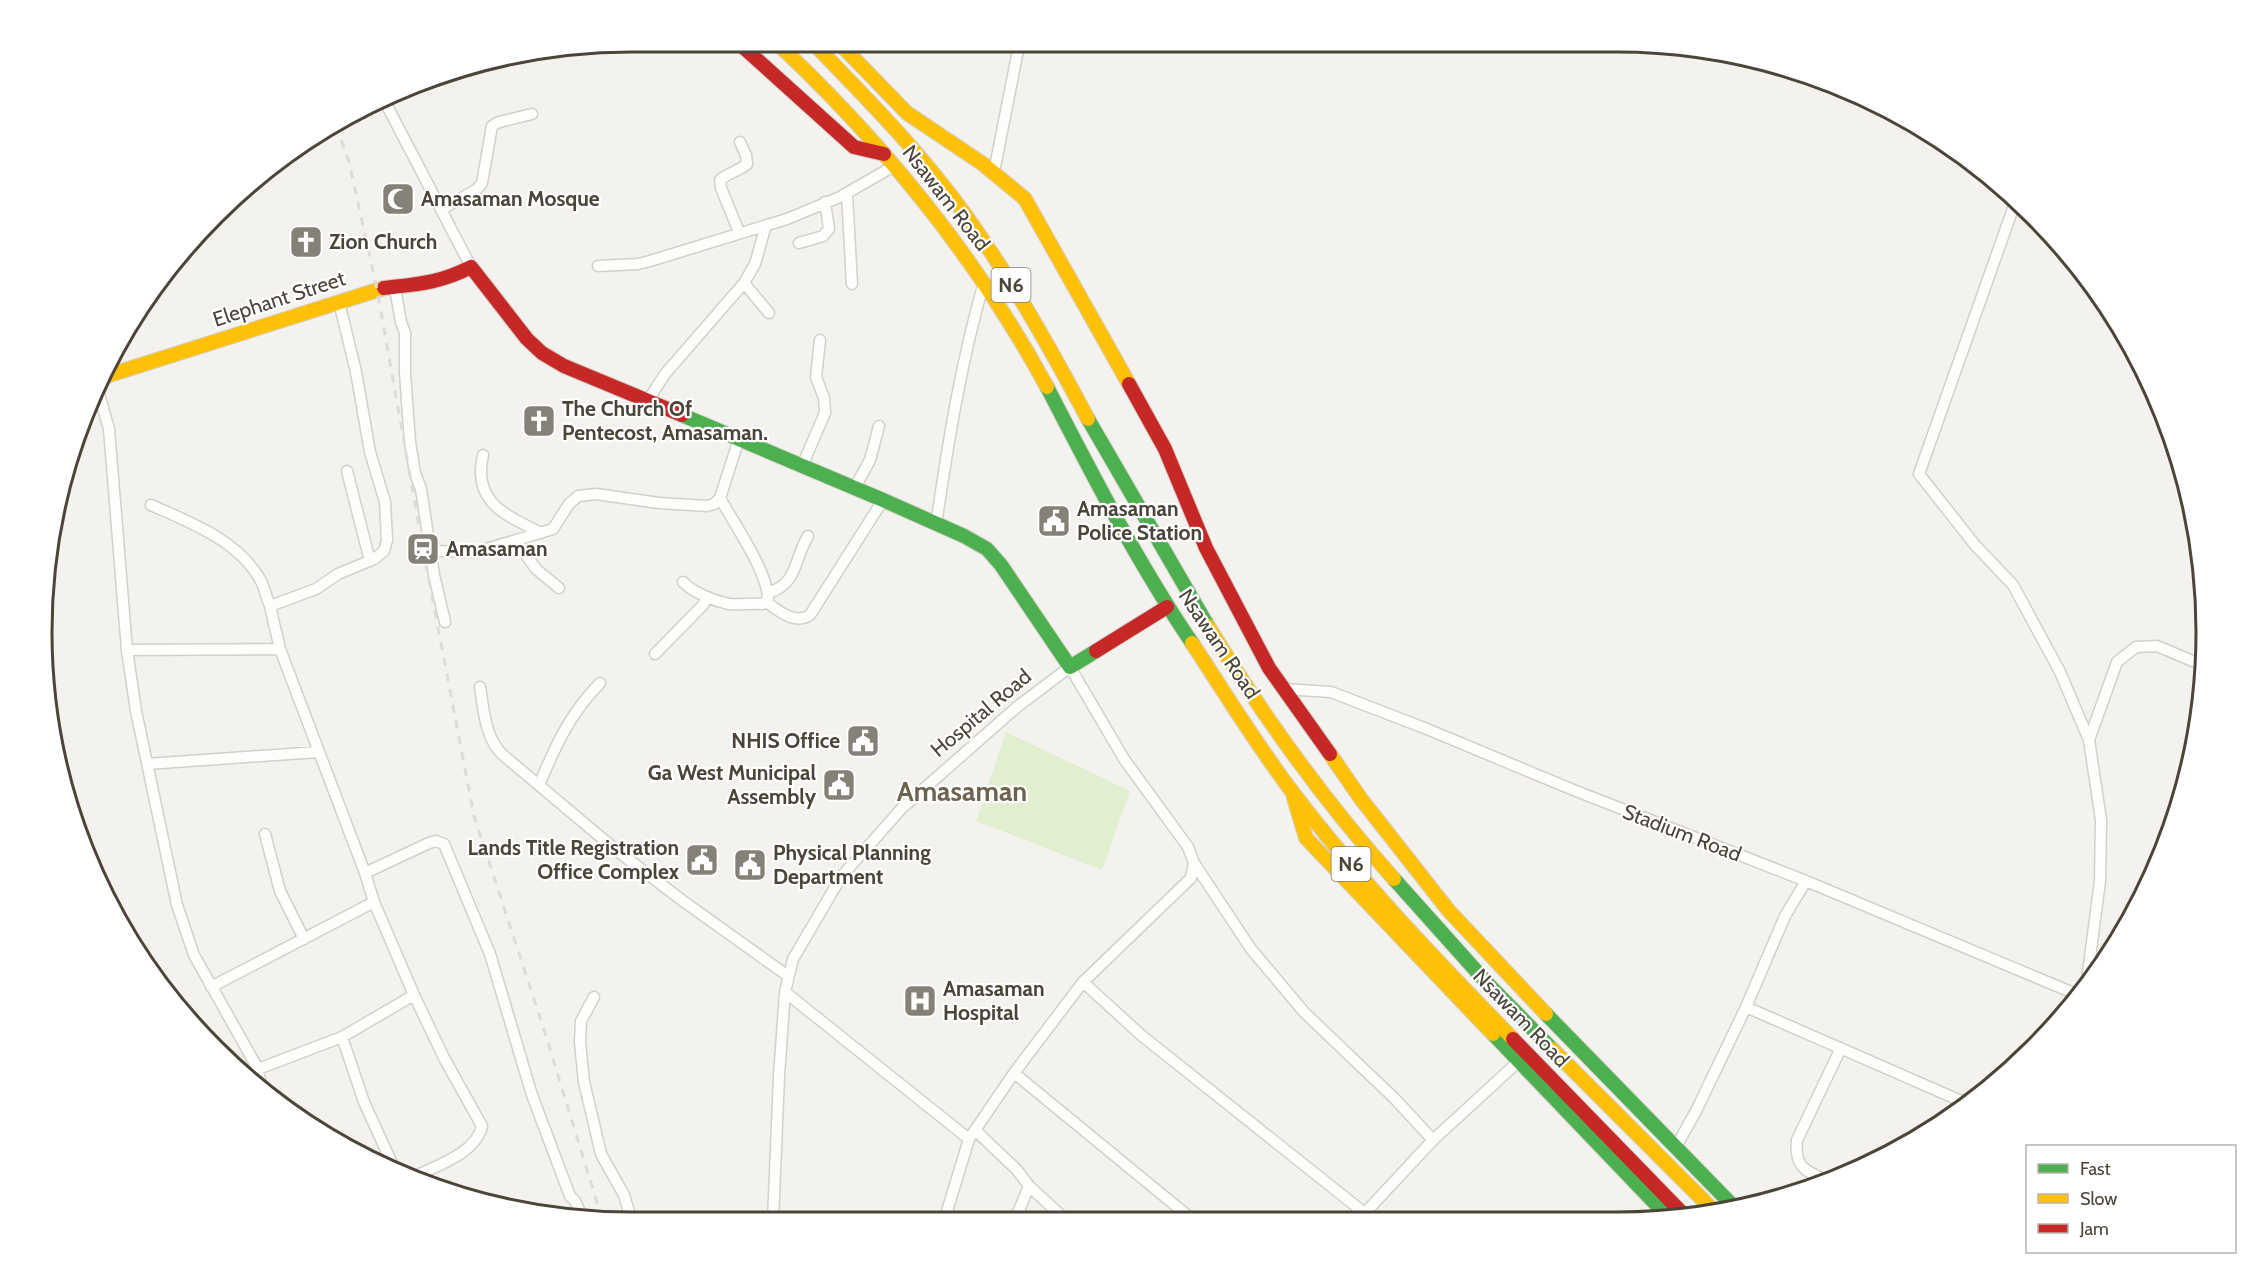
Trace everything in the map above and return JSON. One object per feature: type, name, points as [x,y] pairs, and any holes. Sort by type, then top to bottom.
[{"type":"main road","points":[[749,52],[854,147],[884,154]]},
{"type":"main road","name":"Nsawam Road","points":[[786,52],[884,154],[923,200],[984,281],[1035,365],[1082,458],[1167,607],[1292,792],[1328,838],[1434,957],[1678,1209]]},
{"type":"main road","name":"Nsawam Road","points":[[822,52],[874,106],[921,160],[981,236],[1045,339],[1101,442],[1225,654],[1280,736],[1359,839],[1456,949],[1708,1205]]},
{"type":"main road","points":[[848,52],[907,113],[994,172],[1025,199],[1165,449],[1206,548],[1269,668],[1361,799],[1449,911],[1528,996],[1728,1201]]},
{"type":"main road","points":[[471,267],[527,339],[542,353],[564,366],[883,500],[964,536],[987,549],[1001,565],[1070,667]]},
{"type":"main road","name":"Elephant Street","points":[[113,374],[377,289],[422,285],[449,278],[471,267]]},
{"type":"main road","name":"Hospital Road","points":[[1070,667],[1167,607]]},
{"type":"main road","points":[[1292,792],[1306,837],[1662,1210]]},
{"type":"street","points":[[994,172],[1018,52]]},
{"type":"street","points":[[388,107],[471,267]]},
{"type":"street","points":[[441,210],[477,189],[482,183],[492,126],[499,122],[532,114]]},
{"type":"street","points":[[739,232],[721,188],[720,180],[747,164],[746,154],[740,142]]},
{"type":"street","points":[[598,266],[638,264],[765,225],[847,194],[894,166]]},
{"type":"street","points":[[847,194],[852,284]]},
{"type":"street","points":[[800,243],[823,236],[829,229],[825,202]]},
{"type":"street","points":[[2013,210],[1919,474],[1975,545],[2013,585],[2060,672],[2089,740],[2100,820],[2100,870],[2088,969]]},
{"type":"street","points":[[647,402],[665,374],[744,283],[755,264],[765,225]]},
{"type":"street","points":[[936,525],[951,423],[971,326],[984,281]]},
{"type":"street","points":[[744,283],[769,313]]},
{"type":"street","points":[[395,288],[405,333],[405,373],[410,442],[416,473],[422,489],[430,551],[446,622]]},
{"type":"street","points":[[270,606],[316,589],[338,574],[370,561],[384,551],[387,540],[385,502],[370,452],[356,372],[339,302]]},
{"type":"street","points":[[802,466],[825,413],[824,398],[816,376],[820,340]]},
{"type":"street","points":[[101,401],[109,429],[127,650],[136,711],[177,905],[194,955],[258,1069],[259,1077]]},
{"type":"street","points":[[854,489],[870,459],[879,426]]},
{"type":"street","points":[[430,551],[476,552],[517,542],[553,529],[568,504],[578,496],[596,494],[658,503],[707,506],[714,504],[720,498],[739,439]]},
{"type":"street","points":[[483,455],[479,469],[481,483],[488,499],[502,513],[541,533]]},
{"type":"street","points":[[347,471],[370,561]]},
{"type":"street","points":[[720,498],[759,568],[767,597],[790,617],[801,619],[810,615],[883,500]]},
{"type":"street","points":[[151,505],[202,528],[237,552],[259,577],[270,606],[280,649],[374,902],[444,1058],[482,1126],[480,1137],[469,1149],[423,1173]]},
{"type":"street","points":[[683,582],[707,597],[730,604],[767,597],[794,573],[801,547],[808,536]]},
{"type":"street","points":[[517,542],[536,569],[559,588]]},
{"type":"street","points":[[655,654],[707,597]]},
{"type":"street","points":[[2089,740],[2117,662],[2136,647],[2157,646],[2194,662]]},
{"type":"street","points":[[127,650],[280,649]]},
{"type":"street","points":[[1070,667],[1124,759],[1188,848],[1194,862],[1251,949],[1304,1012],[1395,1099],[1433,1140]]},
{"type":"street","name":"Hospital Road","points":[[773,1212],[778,1086],[786,992],[793,959],[841,877],[902,808],[1017,707],[1070,667]]},
{"type":"street","points":[[539,785],[561,733],[588,694],[600,682]]},
{"type":"street","points":[[480,687],[485,720],[495,748],[616,850],[788,976]]},
{"type":"street","name":"Stadium Road","points":[[1284,689],[1331,692],[1806,881],[2071,992]]},
{"type":"street","points":[[147,764],[318,752]]},
{"type":"street","points":[[265,834],[280,891],[304,939]]},
{"type":"street","points":[[365,873],[429,843],[436,841],[444,844],[461,889],[481,928],[532,1095],[570,1196],[579,1210]]},
{"type":"street","points":[[947,1212],[969,1139],[1014,1073],[1083,982],[1191,878],[1194,862]]},
{"type":"street","points":[[1676,1147],[1746,1007],[1785,916],[1806,881]]},
{"type":"street","points":[[211,987],[374,902]]},
{"type":"street","points":[[1083,982],[1141,1035],[1363,1212]]},
{"type":"street","points":[[786,992],[969,1139]]},
{"type":"street","points":[[258,1069],[342,1037],[414,995]]},
{"type":"street","points":[[594,997],[581,1021],[580,1042],[584,1082],[602,1154],[624,1195],[629,1212]]},
{"type":"street","points":[[1746,1007],[1959,1100]]},
{"type":"street","points":[[342,1037],[364,1102],[390,1159]]},
{"type":"street","points":[[1817,1176],[1804,1169],[1796,1155],[1797,1140],[1841,1048]]},
{"type":"street","points":[[1371,1212],[1433,1140],[1519,1061]]},
{"type":"street","points":[[1014,1073],[1183,1212]]},
{"type":"street","points":[[975,1130],[1057,1212]]},
{"type":"street","points":[[1018,1212],[1029,1186]]},
{"type":"green space","points":[[1006,732],[1130,791],[1102,870],[976,821]]},
{"type":"railway","points":[[339,132],[349,162],[377,289],[423,549],[474,816],[545,1033],[600,1211]]},
{"type":"traffic: fast","points":[[1047,387],[1134,549],[1192,643]]},
{"type":"traffic: fast","points":[[682,415],[883,500],[964,536],[987,549],[1001,565],[1070,667],[1096,651]]},
{"type":"traffic: fast","points":[[1088,419],[1208,626]]},
{"type":"traffic: fast","points":[[1394,879],[1487,983],[1552,1049]]},
{"type":"traffic: fast","points":[[1546,1014],[1728,1201]]},
{"type":"traffic: fast","points":[[1493,1034],[1662,1210]]},
{"type":"traffic: slow","points":[[786,52],[857,123],[927,206],[991,293],[1047,387]]},
{"type":"traffic: slow","points":[[822,52],[911,147],[964,213],[1029,314],[1088,419]]},
{"type":"traffic: slow","points":[[848,52],[907,113],[983,164],[1025,199],[1129,384]]},
{"type":"traffic: slow","points":[[113,374],[384,288]]},
{"type":"traffic: slow","points":[[1208,626],[1250,693],[1295,757],[1394,879]]},
{"type":"traffic: slow","points":[[1192,643],[1267,757],[1319,826],[1400,920],[1513,1039]]},
{"type":"traffic: slow","points":[[1330,754],[1361,799],[1449,911],[1546,1014]]},
{"type":"traffic: slow","points":[[1294,798],[1306,838],[1493,1034]]},
{"type":"traffic: slow","points":[[1552,1049],[1708,1205]]},
{"type":"traffic: jam","points":[[749,52],[854,147],[884,154]]},
{"type":"traffic: jam","points":[[384,288],[439,280],[471,267],[527,339],[542,353],[564,366],[682,415]]},
{"type":"traffic: jam","points":[[1129,384],[1165,449],[1206,548],[1269,668],[1330,754]]},
{"type":"traffic: jam","points":[[1096,651],[1167,607]]},
{"type":"traffic: jam","points":[[1513,1039],[1678,1209]]},
{"type":"place","name":"Amasaman Mosque","points":[[398,199]]},
{"type":"place","name":"Zion Church","points":[[306,242]]},
{"type":"place","name":"The Church Of Pentecost, Amasaman.","points":[[539,421]]},
{"type":"place","name":"Amasaman Police Station","points":[[1054,521]]},
{"type":"place","name":"Amasaman","points":[[423,549]]},
{"type":"place","name":"NHIS Office","points":[[863,741]]},
{"type":"place","name":"Ga West Municipal Assembly","points":[[839,785]]},
{"type":"place","name":"Lands Title Registration Office Complex","points":[[702,860]]},
{"type":"place","name":"Physical Planning Department","points":[[750,865]]},
{"type":"place","name":"Amasaman Hospital","points":[[920,1001]]},
{"type":"district","name":"Amasaman","points":[[962,792]]}]
